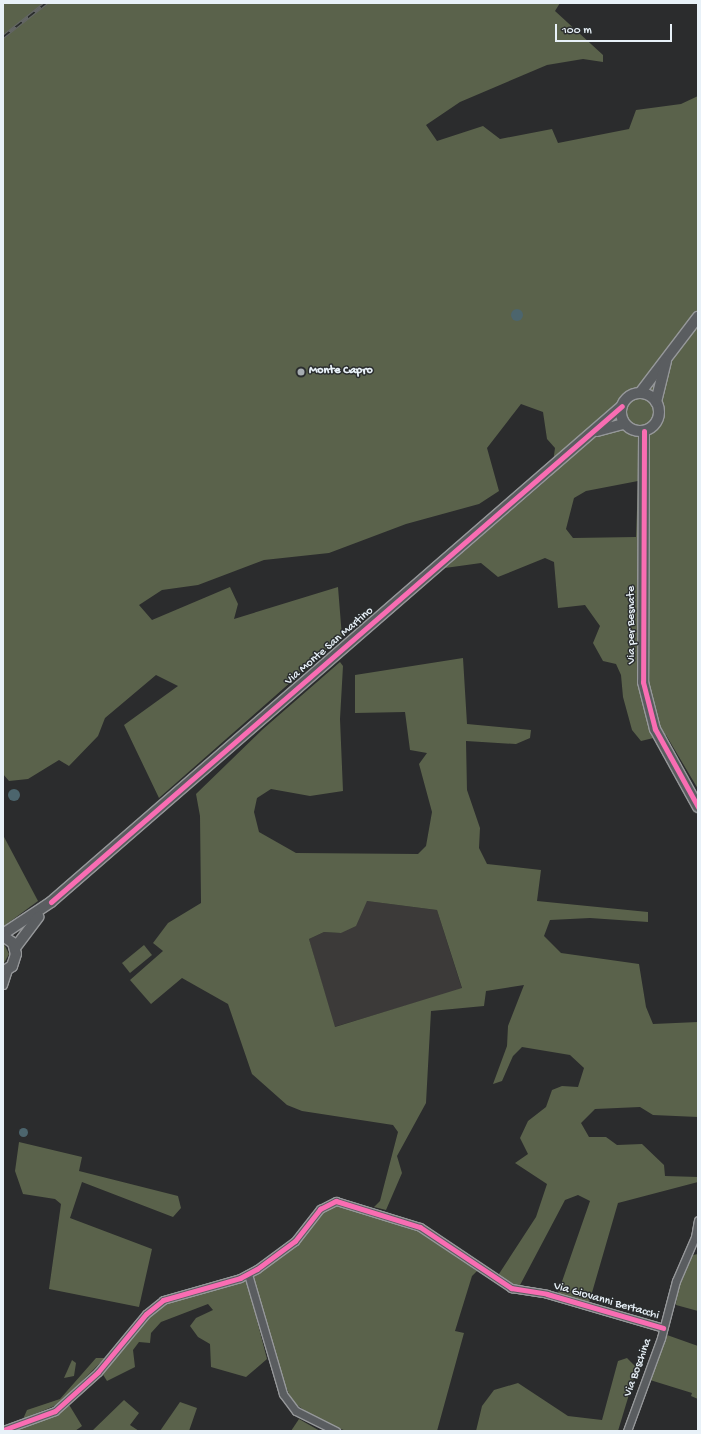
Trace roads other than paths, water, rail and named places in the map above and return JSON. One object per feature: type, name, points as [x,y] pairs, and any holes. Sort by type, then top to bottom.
[{"type":"street","name":"Via Monte San Martino","points":[[15,948],[3,935],[51,902],[524,488],[595,431],[622,406],[626,399],[640,393],[667,360],[698,317]]},
{"type":"street","name":"Via Monte San Martino","points":[[644,431],[658,420],[656,402],[667,360]]},
{"type":"street","points":[[640,393],[656,402]]},
{"type":"street","points":[[622,406],[624,424],[644,431]]},
{"type":"street","name":"Via Monte San Martino","points":[[595,431],[624,424]]},
{"type":"street","name":"Via per Besnate","points":[[644,431],[643,682],[655,729],[698,807]]},
{"type":"street","name":"Via Monte San Martino","points":[[5,971],[14,961],[15,948],[51,902]]},
{"type":"street","points":[[3,985],[5,971]]},
{"type":"street","name":"Via Giovanni Bertacchi","points":[[3,1430],[55,1411],[98,1372],[146,1314],[163,1300],[248,1274],[295,1241],[326,1204],[348,1202],[420,1227],[511,1288],[547,1294],[663,1328]]},
{"type":"street","name":"Via Boschina","points":[[627,1431],[663,1328],[698,1220]]},
{"type":"street","points":[[248,1274],[283,1394],[296,1411],[336,1431]]},
{"type":"water","points":[[517,309],[521,311],[523,315],[521,319],[517,321],[513,319],[511,315],[513,311]]},
{"type":"water","points":[[14,789],[18,791],[20,795],[18,799],[14,801],[10,799],[8,795],[10,791]]},
{"type":"water","points":[[21,1128],[25,1128],[27,1132],[25,1136],[21,1136],[19,1134],[19,1130]]},
{"type":"railway","points":[[3,37],[46,3]]},
{"type":"place","name":"Monte Capro","points":[[301,372]]}]
